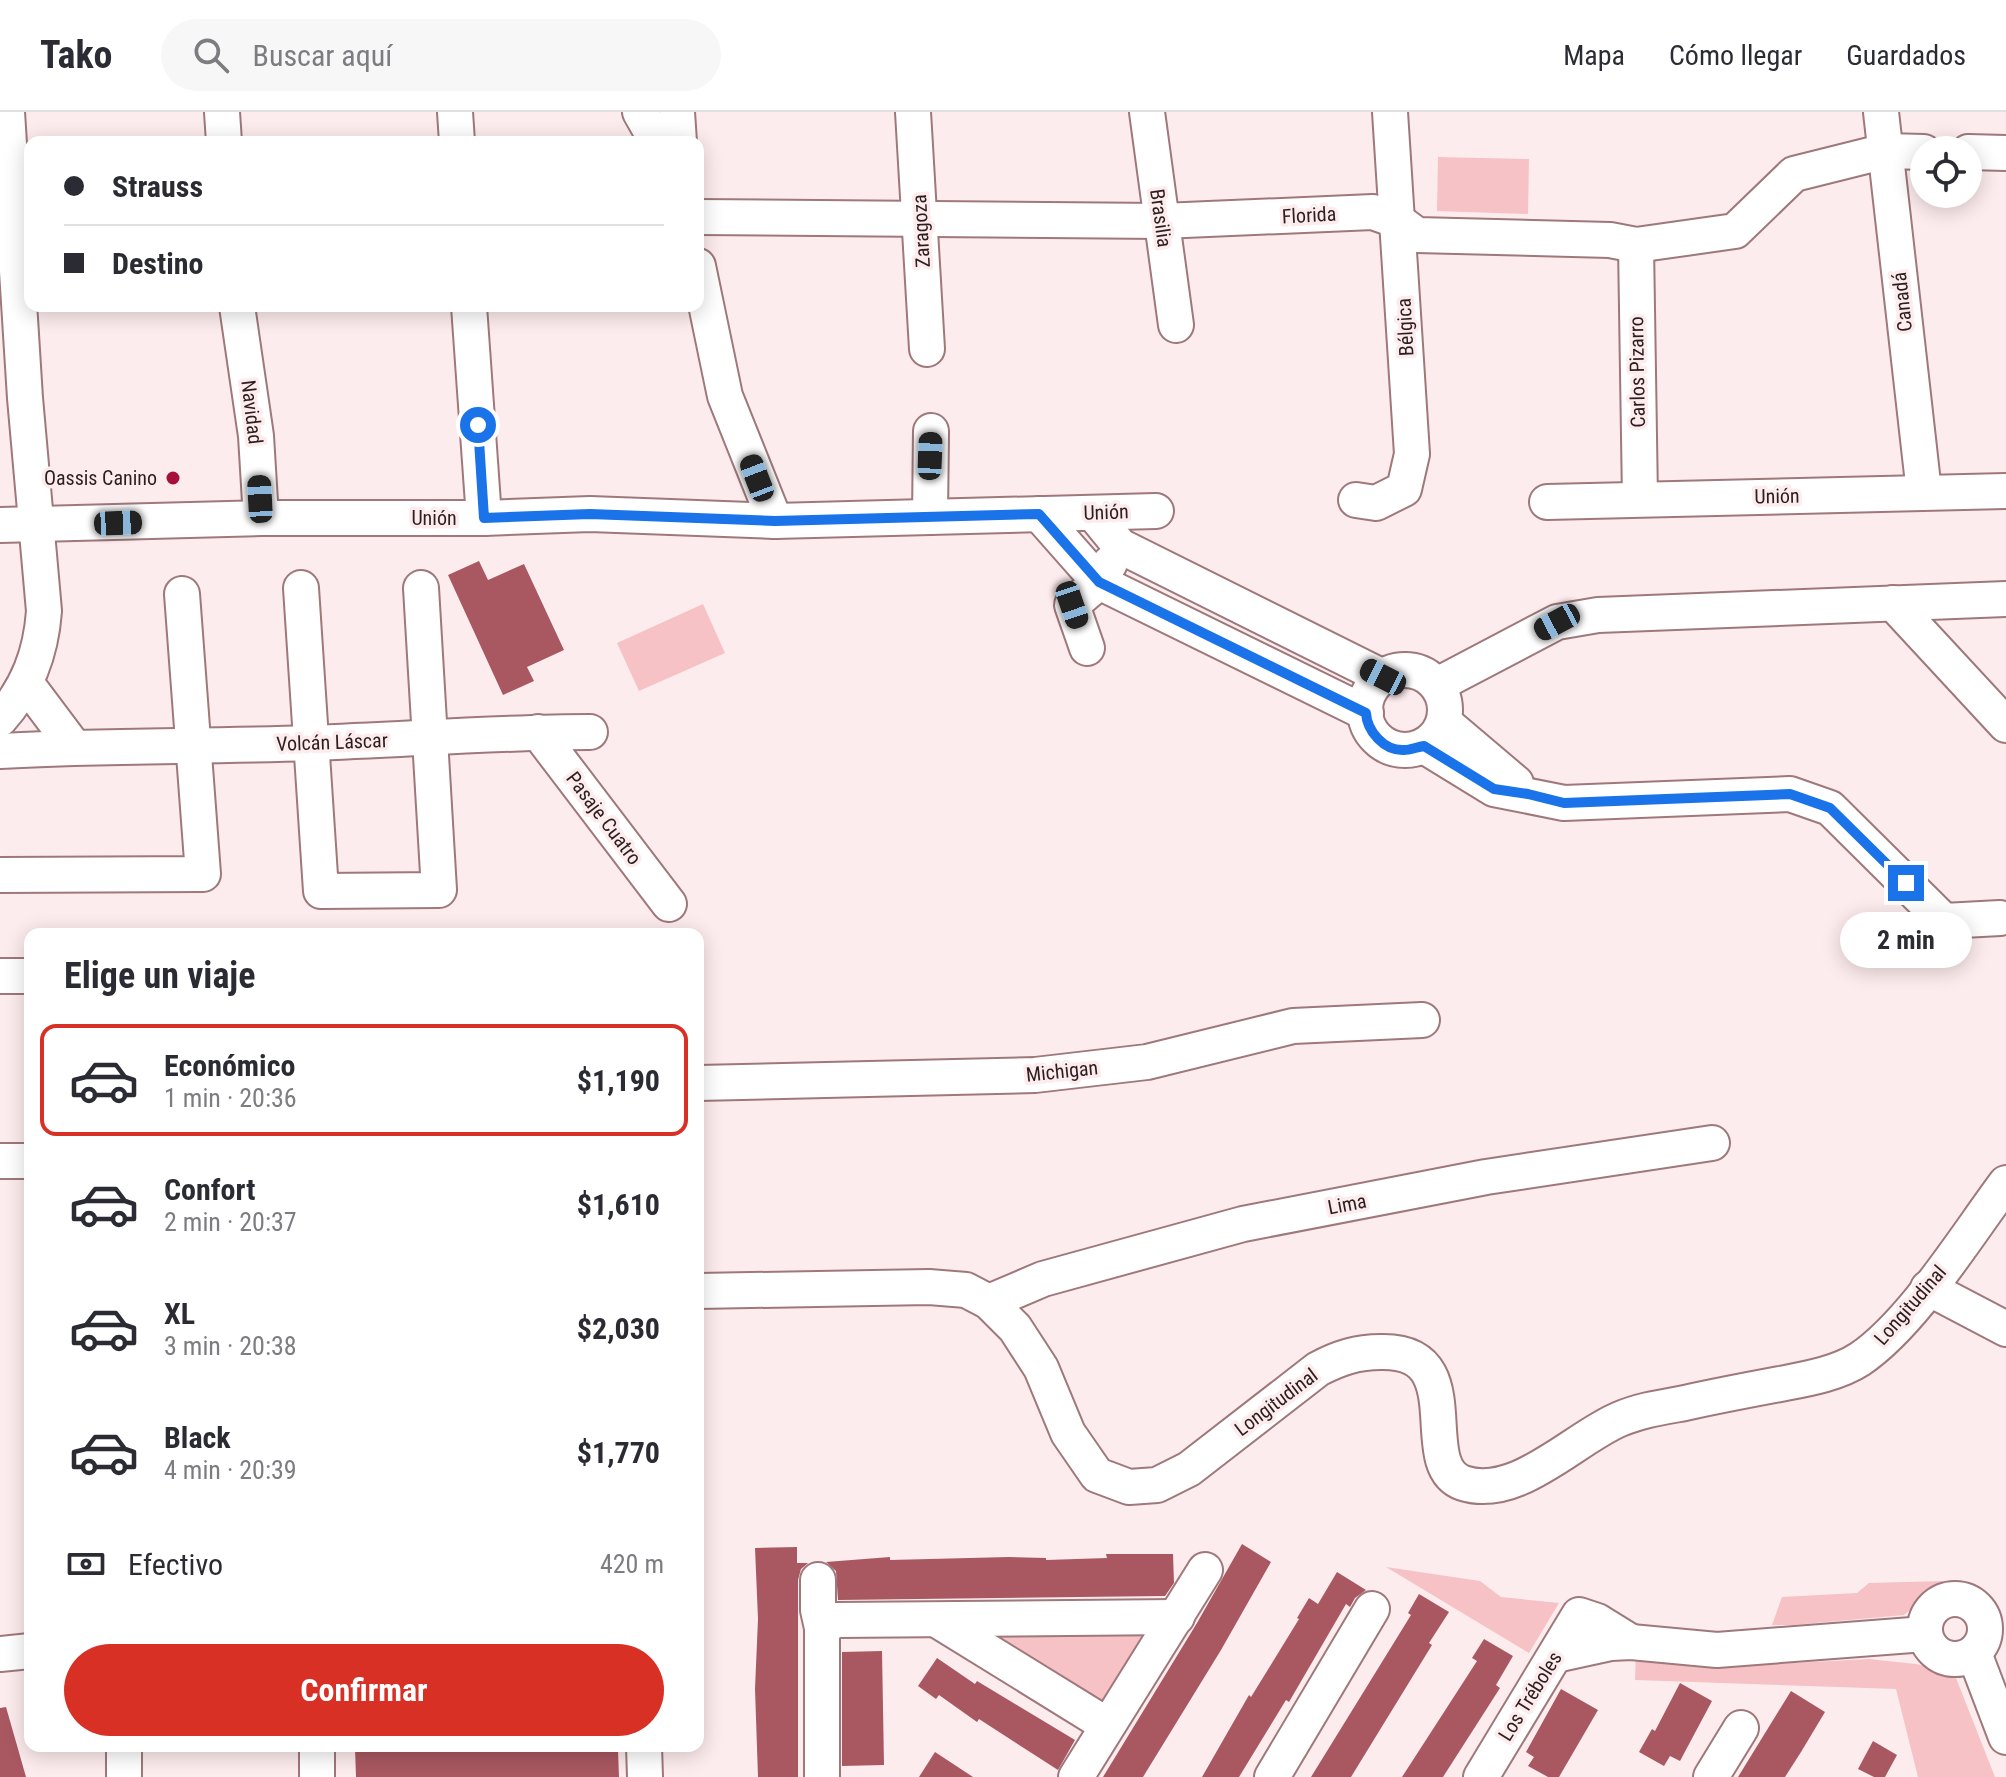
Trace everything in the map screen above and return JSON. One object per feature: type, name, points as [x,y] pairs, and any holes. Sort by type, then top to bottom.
[{"type":"street","points":[[0,719],[26,683],[39,649],[44,611],[25,398],[7,112]]},
{"type":"street","points":[[222,112],[224,136]]},
{"type":"street","points":[[455,112],[457,136]]},
{"type":"street","points":[[640,112],[654,136]]},
{"type":"street","points":[[677,112],[679,136]]},
{"type":"street","name":"Zaragoza","points":[[913,112],[927,349]]},
{"type":"street","name":"Brasilia","points":[[1147,112],[1176,325]]},
{"type":"street","name":"Bélgica","points":[[1356,500],[1376,503],[1404,489],[1412,454],[1390,112]]},
{"type":"street","name":"Canadá","points":[[1881,112],[1924,492]]},
{"type":"street","name":"Florida","points":[[704,217],[1162,221],[1373,212],[1398,221],[1417,235],[1610,240],[1636,245],[1735,231],[1794,174],[1886,151],[1910,152]]},
{"type":"street","points":[[1982,152],[2006,153]]},
{"type":"street","name":"Carlos Pizarro","points":[[1636,245],[1640,499]]},
{"type":"street","points":[[704,295],[725,396],[775,521]]},
{"type":"street","name":"Navidad","points":[[238,312],[256,436],[261,518]]},
{"type":"street","points":[[469,312],[484,518]]},
{"type":"street","points":[[930,517],[931,431]]},
{"type":"street","name":"Unión","points":[[1547,502],[2006,491]]},
{"type":"street","name":"Unión","points":[[0,525],[590,514],[775,521],[1156,511]]},
{"type":"street","points":[[1093,513],[1120,546],[1383,677]]},
{"type":"street","points":[[1039,514],[1099,582],[1366,713]]},
{"type":"street","points":[[1087,648],[1072,605],[1099,582],[1120,546]]},
{"type":"street","points":[[301,588],[321,891],[439,890],[421,588]]},
{"type":"street","points":[[1198,630],[1215,593]]},
{"type":"street","points":[[0,875],[203,874],[182,594]]},
{"type":"street","points":[[1437,685],[1557,622],[1598,615],[2006,599]]},
{"type":"street","points":[[1893,603],[2006,725]]},
{"type":"street","points":[[1396,670],[1418,672],[1437,685],[1445,702],[1434,734],[1401,751],[1380,742],[1367,724],[1365,701],[1376,681],[1396,670]]},
{"type":"street","points":[[26,683],[74,747]]},
{"type":"street","name":"Pasaje Cuatro","points":[[538,732],[669,904]]},
{"type":"street","name":"Volcán Láscar","points":[[0,751],[590,732]]},
{"type":"street","points":[[1434,734],[1528,794],[1564,803],[1790,794],[1830,808],[1944,921],[2000,918]]},
{"type":"street","points":[[0,976],[24,976]]},
{"type":"street","name":"Michigan","points":[[704,1083],[1035,1075],[1147,1062],[1293,1026],[1422,1020]]},
{"type":"street","name":"Lima","points":[[989,1302],[1043,1279],[1243,1224],[1486,1177],[1712,1143]]},
{"type":"street","points":[[0,1161],[24,1161]]},
{"type":"street","name":"Longitudinal","points":[[704,1291],[929,1287],[966,1290],[989,1302],[1015,1328],[1041,1368],[1068,1433],[1097,1475],[1129,1487],[1157,1485],[1189,1469],[1318,1369],[1340,1357],[1366,1352],[1395,1352],[1420,1361],[1432,1379],[1439,1412],[1440,1452],[1447,1472],[1462,1483],[1501,1484],[1521,1477],[1620,1419],[1648,1410],[1802,1380],[1850,1365],[1862,1358],[1895,1327],[1928,1288],[2006,1183]]},
{"type":"street","points":[[1928,1288],[2006,1329]]},
{"type":"street","points":[[1076,1777],[1205,1570]]},
{"type":"street","points":[[818,1580],[818,1610],[822,1628],[822,1777]]},
{"type":"street","points":[[1962,1599],[1993,1609],[1979,1648],[1960,1659],[1944,1657],[1932,1648],[1925,1634],[1930,1612],[1939,1603],[1962,1599]]},
{"type":"street","points":[[1272,1777],[1372,1609]]},
{"type":"street","name":"Los Tréboles","points":[[1481,1777],[1579,1615],[1597,1621],[1631,1642]]},
{"type":"street","points":[[822,1628],[836,1620],[1177,1617]]},
{"type":"street","points":[[936,1619],[1107,1725]]},
{"type":"street","points":[[1556,1655],[1611,1643],[1717,1650],[1925,1634]]},
{"type":"street","points":[[0,1654],[24,1652]]},
{"type":"street","points":[[1974,1653],[2006,1737]]},
{"type":"street","points":[[1711,1777],[1741,1728]]},
{"type":"street","points":[[124,1752],[124,1777]]},
{"type":"street","points":[[317,1752],[317,1777]]},
{"type":"street","points":[[644,1752],[645,1777]]},
{"type":"shaded area","points":[[1438,157],[1529,159],[1528,214],[1437,211]]},
{"type":"shaded area","points":[[703,604],[725,653],[639,691],[617,643]]},
{"type":"shaded area","points":[[1386,1567],[1480,1581],[1501,1597],[1559,1603],[1529,1653]]},
{"type":"shaded area","points":[[1944,1581],[1904,1615],[1772,1625],[1782,1597],[1857,1593],[1869,1583]]},
{"type":"shaded area","points":[[994,1629],[1147,1629],[1151,1640],[1103,1706],[990,1637]]},
{"type":"shaded area","points":[[1636,1653],[1775,1664],[1869,1659],[1916,1664],[1954,1673],[1995,1777],[1918,1777],[1896,1689],[1635,1680]]},
{"type":"building","points":[[479,561],[488,580],[524,564],[564,650],[527,667],[534,681],[503,695],[448,575]]},
{"type":"building","points":[[1242,1544],[1271,1562],[1221,1650],[1143,1777],[1103,1777],[1197,1623]]},
{"type":"building","points":[[797,1547],[797,1563],[808,1563],[801,1569],[798,1580],[798,1777],[758,1777],[755,1548]]},
{"type":"building","points":[[1106,1554],[1173,1554],[1174,1583],[1165,1596],[838,1600],[836,1571],[826,1562],[890,1557],[890,1560],[1009,1557],[1046,1560],[1107,1558]]},
{"type":"building","points":[[1337,1572],[1366,1590],[1355,1598],[1350,1607],[1346,1604],[1289,1702],[1286,1700],[1239,1777],[1202,1777],[1309,1598],[1318,1604]]},
{"type":"building","points":[[1419,1594],[1449,1612],[1429,1643],[1432,1645],[1351,1777],[1311,1777],[1411,1615],[1408,1613]]},
{"type":"building","points":[[1484,1639],[1513,1656],[1496,1685],[1500,1688],[1443,1777],[1402,1777],[1477,1661],[1472,1658]]},
{"type":"building","points":[[882,1651],[884,1765],[842,1766],[842,1652]]},
{"type":"building","points":[[937,1658],[975,1684],[977,1681],[1075,1740],[1058,1770],[979,1719],[977,1722],[939,1695],[936,1699],[918,1686]]},
{"type":"building","points":[[1680,1683],[1712,1701],[1680,1761],[1670,1756],[1664,1766],[1639,1752],[1652,1729],[1655,1731]]},
{"type":"building","points":[[1561,1689],[1598,1710],[1559,1777],[1548,1777],[1528,1766],[1534,1757],[1526,1752]]},
{"type":"building","points":[[1791,1691],[1825,1712],[1801,1752],[1785,1777],[1738,1777]]},
{"type":"building","points":[[6,1707],[26,1777],[0,1777],[0,1708]]},
{"type":"building","points":[[1873,1741],[1897,1755],[1885,1777],[1874,1777],[1858,1769]]},
{"type":"building","points":[[355,1752],[618,1752],[619,1777],[356,1777]]},
{"type":"building","points":[[935,1752],[973,1777],[919,1777]]},
{"type":"place","name":"Oassis Canino","points":[[173,478]]},
{"type":"route","points":[[478,425],[484,518],[590,514],[775,521],[1039,514],[1099,582],[1366,713],[1367,724],[1380,742],[1401,751],[1424,746],[1494,789],[1564,803],[1790,794],[1830,808],[1906,883]]}]
